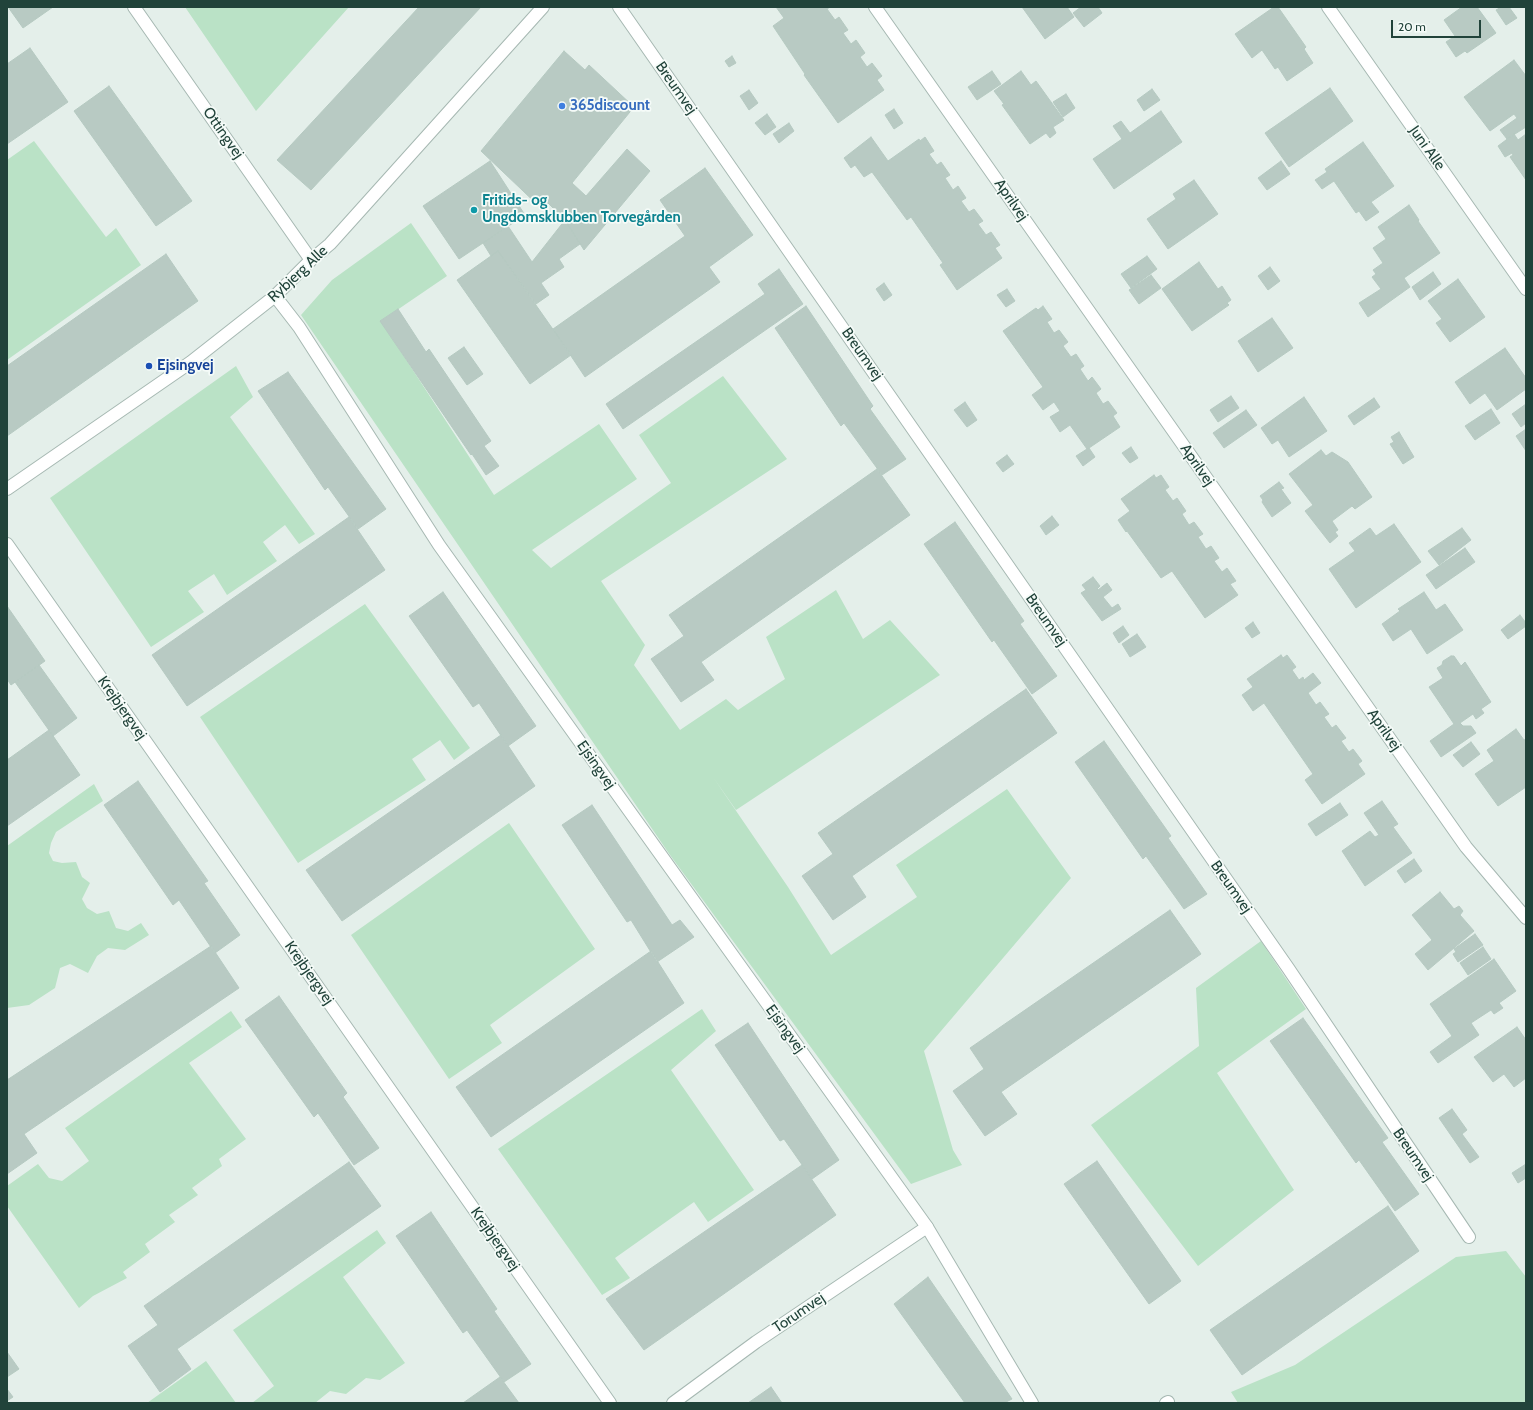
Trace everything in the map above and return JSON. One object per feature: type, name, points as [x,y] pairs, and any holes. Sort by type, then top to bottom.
[{"type":"street","name":"Ottingvej","points":[[134,7],[311,260]]},
{"type":"street","name":"Rybjerg Alle","points":[[7,489],[191,362],[275,296],[311,260],[330,244],[543,7]]},
{"type":"street","name":"Breumvej","points":[[619,7],[1288,968],[1469,1237]]},
{"type":"street","name":"Aprilvej","points":[[874,7],[1466,847],[1526,918]]},
{"type":"street","name":"Juni Alle","points":[[1328,7],[1526,289]]},
{"type":"street","name":"Ejsingvej","points":[[275,296],[299,327],[439,545],[927,1227],[1032,1403]]},
{"type":"street","name":"Krejbjergvej","points":[[7,544],[610,1403]]},
{"type":"street","name":"Torumvej","points":[[673,1403],[756,1342],[927,1227]]},
{"type":"green space","points":[[185,7],[349,7],[256,111]]},
{"type":"green space","points":[[34,141],[106,237],[116,228],[141,265],[7,360],[7,160]]},
{"type":"green space","points":[[411,223],[447,276],[381,321],[494,495],[599,424],[637,479],[532,550],[551,568],[671,483],[639,435],[723,376],[787,459],[601,581],[645,645],[634,665],[680,730],[726,699],[738,710],[785,679],[766,637],[836,590],[863,639],[890,620],[940,675],[736,810],[713,777],[788,887],[831,955],[917,897],[896,865],[1007,789],[1071,878],[924,1051],[953,1150],[962,1165],[911,1184],[670,855],[301,315],[332,280]]},
{"type":"green space","points":[[236,366],[253,397],[230,417],[315,534],[299,544],[285,525],[263,542],[277,561],[227,595],[214,574],[188,591],[204,612],[151,647],[50,498]]},
{"type":"green space","points":[[365,604],[470,748],[454,760],[440,740],[412,759],[426,780],[298,863],[200,717]]},
{"type":"green space","points":[[94,784],[103,801],[56,832],[51,843],[49,853],[53,861],[62,863],[76,862],[82,877],[90,883],[82,899],[87,908],[97,914],[109,911],[116,928],[128,931],[141,923],[149,935],[125,950],[108,948],[97,956],[88,973],[70,964],[60,968],[55,988],[29,1005],[7,1008],[7,846]]},
{"type":"green space","points":[[509,823],[595,949],[490,1025],[502,1043],[449,1079],[351,935]]},
{"type":"green space","points":[[1261,941],[1306,1009],[1217,1073],[1294,1190],[1198,1266],[1091,1125],[1199,1046],[1196,988]]},
{"type":"green space","points":[[702,1009],[716,1031],[671,1070],[754,1190],[708,1222],[694,1202],[615,1258],[630,1278],[602,1295],[498,1149]]},
{"type":"green space","points":[[231,1011],[242,1027],[189,1063],[246,1139],[219,1159],[222,1166],[192,1188],[198,1195],[169,1215],[175,1222],[145,1244],[150,1252],[123,1272],[127,1278],[93,1296],[79,1308],[7,1206],[7,1186],[38,1164],[49,1178],[62,1181],[89,1161],[65,1128]]},
{"type":"green space","points":[[377,1230],[386,1243],[343,1277],[405,1363],[380,1380],[366,1378],[346,1394],[330,1391],[315,1403],[252,1403],[274,1386],[233,1330]]},
{"type":"green space","points":[[1506,1251],[1526,1277],[1526,1403],[1238,1403],[1231,1392],[1295,1365],[1456,1257]]},
{"type":"green space","points":[[206,1361],[236,1403],[147,1403]]},
{"type":"building","points":[[8,7],[53,7],[23,28]]},
{"type":"building","points":[[419,7],[481,7],[311,190],[277,160]]},
{"type":"building","points":[[776,7],[830,7],[827,9],[835,20],[839,17],[848,30],[843,33],[851,44],[856,40],[865,53],[860,57],[867,67],[872,63],[882,76],[877,80],[884,90],[838,123],[804,75],[805,74],[773,26],[784,18]]},
{"type":"building","points":[[1022,7],[1067,7],[1074,17],[1045,39]]},
{"type":"building","points":[[1081,7],[1098,7],[1102,13],[1084,27],[1073,13]]},
{"type":"building","points":[[1274,7],[1278,7],[1306,47],[1304,49],[1313,63],[1287,81],[1278,67],[1275,69],[1262,50],[1252,58],[1235,34]]},
{"type":"building","points":[[1462,7],[1477,7],[1496,33],[1467,53],[1465,51],[1456,57],[1446,42],[1455,36],[1444,20]]},
{"type":"building","points":[[1501,7],[1509,7],[1517,18],[1506,25],[1496,10]]},
{"type":"building","points":[[30,48],[68,102],[7,144],[7,64]]},
{"type":"building","points":[[564,51],[585,70],[589,65],[634,107],[572,183],[586,196],[627,149],[650,171],[584,250],[565,220],[548,203],[543,210],[481,151]]},
{"type":"building","points":[[732,56],[736,63],[729,67],[725,61]]},
{"type":"building","points":[[1514,60],[1526,76],[1526,127],[1507,139],[1500,130],[1517,118],[1514,114],[1490,131],[1464,97]]},
{"type":"building","points":[[992,71],[1001,84],[977,100],[968,87]]},
{"type":"building","points":[[1021,71],[1031,85],[1036,81],[1064,120],[1053,127],[1056,133],[1050,138],[1046,133],[1030,144],[1002,105],[1004,104],[994,91]]},
{"type":"building","points":[[109,86],[192,201],[156,226],[74,111]]},
{"type":"building","points":[[1330,88],[1353,121],[1289,167],[1265,133]]},
{"type":"building","points":[[1152,89],[1160,100],[1144,111],[1137,100]]},
{"type":"building","points":[[749,90],[758,103],[749,110],[740,96]]},
{"type":"building","points":[[1066,94],[1075,108],[1063,117],[1053,102]]},
{"type":"building","points":[[894,109],[903,123],[894,129],[885,115]]},
{"type":"building","points":[[1161,111],[1182,142],[1114,189],[1093,159],[1122,139],[1113,126],[1121,121],[1130,133]]},
{"type":"building","points":[[767,114],[776,127],[765,135],[755,123]]},
{"type":"building","points":[[789,123],[794,131],[779,143],[773,134]]},
{"type":"building","points":[[1514,134],[1518,140],[1526,134],[1526,180],[1510,157],[1513,155],[1512,153],[1505,157],[1498,146]]},
{"type":"building","points":[[871,137],[888,161],[919,139],[920,141],[925,137],[934,151],[929,154],[937,165],[941,162],[950,175],[945,178],[953,190],[958,186],[966,198],[961,201],[969,212],[974,209],[983,221],[978,224],[986,235],[991,232],[1000,245],[995,248],[1002,258],[957,290],[940,265],[943,263],[911,217],[907,220],[872,172],[864,177],[855,165],[851,168],[844,158]]},
{"type":"building","points":[[1363,142],[1394,186],[1371,202],[1379,212],[1366,221],[1359,211],[1356,213],[1334,181],[1322,189],[1315,180],[1327,172],[1325,169]]},
{"type":"building","name":"Fritids- og Ungdomsklubben Torvegården","points":[[490,161],[525,215],[459,259],[423,206]]},
{"type":"building","points":[[1281,161],[1290,174],[1267,190],[1258,178]]},
{"type":"building","points":[[705,168],[753,235],[709,267],[720,282],[585,377],[553,329],[685,236],[660,200]]},
{"type":"building","points":[[1194,180],[1218,214],[1168,249],[1147,219],[1176,199],[1173,194]]},
{"type":"building","points":[[1409,205],[1440,253],[1404,278],[1410,287],[1368,317],[1359,303],[1381,289],[1372,277],[1376,274],[1373,270],[1383,263],[1373,248],[1386,239],[1378,227]]},
{"type":"building","points":[[565,220],[580,244],[559,259],[564,267],[541,283],[549,295],[536,304],[498,251],[491,256],[483,243],[508,226],[532,262]]},
{"type":"building","points":[[498,251],[571,355],[530,384],[457,280]]},
{"type":"building","points":[[166,254],[198,301],[7,436],[7,366]]},
{"type":"building","points":[[1147,256],[1157,269],[1131,288],[1121,274]]},
{"type":"building","points":[[1199,262],[1218,289],[1222,286],[1231,300],[1227,303],[1229,305],[1192,331],[1162,289]]},
{"type":"building","points":[[1270,267],[1280,281],[1268,290],[1258,276]]},
{"type":"building","points":[[779,269],[803,304],[623,429],[606,404],[765,294],[758,284]]},
{"type":"building","points":[[1433,272],[1441,284],[1420,300],[1412,287]]},
{"type":"building","points":[[1151,275],[1161,288],[1139,304],[1129,290]]},
{"type":"building","points":[[1458,279],[1485,317],[1450,342],[1436,323],[1442,319],[1428,301]]},
{"type":"building","points":[[884,283],[892,295],[884,301],[876,289]]},
{"type":"building","points":[[1007,289],[1015,301],[1006,307],[997,295]]},
{"type":"building","points":[[806,306],[873,406],[870,409],[906,459],[882,475],[844,423],[841,426],[775,328]]},
{"type":"building","points":[[1043,306],[1052,319],[1047,322],[1054,333],[1059,330],[1068,342],[1063,346],[1071,357],[1076,354],[1084,366],[1080,369],[1088,381],[1092,377],[1101,389],[1096,393],[1103,404],[1108,401],[1117,413],[1113,416],[1120,427],[1089,448],[1095,457],[1083,466],[1076,456],[1087,449],[1070,425],[1060,432],[1050,417],[1060,411],[1054,402],[1043,410],[1032,395],[1043,387],[1003,331],[1036,308],[1038,310]]},
{"type":"building","points":[[398,309],[426,352],[429,349],[491,441],[484,446],[499,466],[486,475],[380,321]]},
{"type":"building","points":[[1272,318],[1293,348],[1258,372],[1238,341]]},
{"type":"building","points":[[464,347],[483,374],[467,385],[448,358]]},
{"type":"building","points":[[1505,348],[1526,378],[1526,389],[1497,410],[1485,393],[1470,404],[1455,382]]},
{"type":"building","points":[[288,372],[386,509],[358,529],[328,487],[325,490],[258,391]]},
{"type":"building","points":[[1231,396],[1239,408],[1218,422],[1210,410]]},
{"type":"building","points":[[1304,397],[1327,431],[1289,457],[1278,440],[1272,444],[1261,428]]},
{"type":"building","points":[[1374,398],[1380,407],[1354,425],[1348,416]]},
{"type":"building","points":[[965,402],[977,420],[967,427],[954,410]]},
{"type":"building","points":[[1526,404],[1526,423],[1521,427],[1512,414]]},
{"type":"building","points":[[1491,409],[1500,423],[1475,440],[1465,426]]},
{"type":"building","points":[[1246,410],[1257,425],[1224,448],[1213,433]]},
{"type":"building","points":[[1526,429],[1526,451],[1516,436]]},
{"type":"building","points":[[1399,432],[1414,457],[1403,464],[1390,444],[1394,442],[1391,437]]},
{"type":"building","points":[[1131,447],[1138,458],[1130,463],[1122,453]]},
{"type":"building","points":[[1321,450],[1326,456],[1332,452],[1348,462],[1372,497],[1355,509],[1352,506],[1332,521],[1338,530],[1335,532],[1338,536],[1330,543],[1305,511],[1313,505],[1289,474]]},
{"type":"building","points":[[1007,455],[1014,464],[1003,472],[996,463]]},
{"type":"building","points":[[877,469],[910,515],[701,662],[714,680],[681,702],[651,659],[684,636],[669,615]]},
{"type":"building","points":[[1154,475],[1156,478],[1161,475],[1169,487],[1165,490],[1173,501],[1177,498],[1186,511],[1182,514],[1189,525],[1194,522],[1203,534],[1198,537],[1206,549],[1211,546],[1219,558],[1214,561],[1222,572],[1227,568],[1236,581],[1230,584],[1238,595],[1205,618],[1172,571],[1161,578],[1118,520],[1130,511],[1121,499]]},
{"type":"building","points":[[1279,482],[1284,488],[1281,489],[1291,503],[1272,517],[1262,502],[1263,500],[1260,496]]},
{"type":"building","points":[[1052,516],[1059,525],[1046,535],[1040,526]]},
{"type":"building","points":[[349,517],[385,570],[187,706],[152,655]]},
{"type":"building","points":[[955,522],[1024,621],[1020,624],[1057,676],[1032,694],[994,640],[992,642],[924,544]]},
{"type":"building","points":[[1394,524],[1421,562],[1356,608],[1329,569],[1355,551],[1349,543],[1370,528],[1376,536]]},
{"type":"building","points":[[1462,528],[1471,540],[1439,565],[1428,551]]},
{"type":"building","points":[[1465,548],[1475,562],[1436,589],[1426,575]]},
{"type":"building","points":[[1093,577],[1100,586],[1097,589],[1098,590],[1107,583],[1112,590],[1103,597],[1112,608],[1118,604],[1121,609],[1102,621],[1081,593],[1086,590],[1082,585]]},
{"type":"building","points":[[443,592],[536,726],[508,746],[479,703],[473,707],[409,616]]},
{"type":"building","points":[[1424,592],[1436,610],[1445,604],[1463,630],[1427,654],[1411,629],[1393,641],[1382,624],[1400,611],[1398,609]]},
{"type":"building","points":[[7,606],[45,661],[11,685],[7,679]]},
{"type":"building","points":[[1520,615],[1526,623],[1526,626],[1508,639],[1501,630]]},
{"type":"building","points":[[1253,622],[1260,633],[1252,638],[1245,628]]},
{"type":"building","points":[[1123,626],[1129,635],[1119,643],[1113,633]]},
{"type":"building","points":[[1137,634],[1146,647],[1130,657],[1122,644]]},
{"type":"building","points":[[1281,655],[1283,658],[1287,655],[1296,667],[1292,670],[1299,680],[1303,677],[1304,680],[1313,673],[1321,683],[1308,693],[1316,705],[1320,702],[1329,714],[1324,717],[1332,728],[1336,725],[1346,738],[1341,741],[1349,752],[1353,749],[1362,761],[1358,764],[1365,774],[1322,804],[1305,780],[1313,774],[1264,703],[1253,711],[1242,695],[1253,687],[1247,679]]},
{"type":"building","points":[[1451,656],[1454,656],[1461,666],[1465,662],[1491,702],[1481,709],[1484,713],[1476,719],[1473,714],[1460,723],[1463,726],[1471,726],[1476,733],[1441,757],[1430,741],[1454,724],[1429,687],[1443,678],[1437,668],[1442,665],[1443,661]]},
{"type":"building","points":[[39,665],[77,718],[53,736],[15,682]]},
{"type":"building","points":[[1026,689],[1057,733],[852,876],[866,897],[833,920],[802,876],[833,854],[818,833]]},
{"type":"building","points":[[1516,729],[1524,740],[1526,739],[1526,787],[1498,806],[1475,774],[1494,761],[1487,750]]},
{"type":"building","points":[[49,730],[80,775],[7,826],[7,760]]},
{"type":"building","points":[[501,735],[535,786],[342,921],[306,870]]},
{"type":"building","points":[[1104,741],[1171,836],[1168,838],[1207,894],[1184,909],[1146,856],[1143,859],[1075,762]]},
{"type":"building","points":[[1471,742],[1480,754],[1463,767],[1453,755]]},
{"type":"building","points":[[138,781],[208,881],[204,883],[240,935],[215,953],[179,900],[173,905],[104,805]]},
{"type":"building","points":[[1382,801],[1398,824],[1393,827],[1412,853],[1365,886],[1342,851],[1370,831],[1375,837],[1379,835],[1364,813]]},
{"type":"building","points":[[1340,803],[1348,815],[1316,836],[1308,824]]},
{"type":"building","points":[[592,805],[672,925],[680,920],[694,937],[657,962],[631,920],[627,922],[562,825]]},
{"type":"building","points":[[1414,859],[1422,871],[1405,883],[1397,871]]},
{"type":"building","points":[[1440,892],[1454,909],[1459,906],[1463,911],[1460,915],[1474,931],[1428,970],[1415,954],[1432,940],[1412,915]]},
{"type":"building","points":[[1170,910],[1201,954],[1001,1092],[1017,1114],[985,1136],[953,1091],[984,1069],[970,1048]]},
{"type":"building","points":[[1475,934],[1483,945],[1458,962],[1453,954],[1456,952],[1454,949]]},
{"type":"building","points":[[211,946],[239,988],[24,1134],[37,1153],[7,1174],[7,1080]]},
{"type":"building","points":[[1483,947],[1491,959],[1468,975],[1460,963]]},
{"type":"building","points":[[651,951],[684,1003],[491,1137],[456,1087]]},
{"type":"building","points":[[1494,959],[1516,991],[1499,1003],[1503,1008],[1494,1014],[1491,1010],[1471,1023],[1479,1035],[1438,1063],[1430,1052],[1452,1036],[1430,1004]]},
{"type":"building","points":[[279,996],[347,1093],[343,1097],[379,1148],[354,1165],[318,1113],[314,1117],[245,1020]]},
{"type":"building","points":[[1303,1018],[1388,1138],[1382,1142],[1419,1194],[1395,1211],[1359,1160],[1356,1163],[1270,1041]]},
{"type":"building","points":[[748,1023],[839,1160],[812,1179],[784,1139],[780,1141],[715,1045]]},
{"type":"building","points":[[1517,1027],[1526,1040],[1526,1078],[1514,1087],[1504,1074],[1493,1082],[1474,1057]]},
{"type":"building","points":[[1452,1109],[1467,1130],[1462,1134],[1479,1157],[1470,1163],[1439,1118]]},
{"type":"building","points":[[1097,1161],[1181,1281],[1149,1304],[1064,1184]]},
{"type":"building","points":[[349,1162],[381,1206],[177,1349],[191,1369],[160,1392],[128,1346],[158,1325],[144,1306]]},
{"type":"building","points":[[1526,1164],[1526,1178],[1518,1183],[1512,1173]]},
{"type":"building","points":[[802,1165],[836,1215],[644,1350],[606,1299]]},
{"type":"building","points":[[1388,1206],[1419,1251],[1242,1375],[1210,1330]]},
{"type":"building","points":[[431,1212],[497,1309],[494,1311],[531,1364],[504,1382],[467,1330],[463,1333],[396,1236]]},
{"type":"building","points":[[928,1277],[1012,1399],[1006,1402],[1007,1403],[965,1403],[894,1304]]},
{"type":"building","points":[[7,1352],[19,1369],[7,1377]]},
{"type":"building","points":[[500,1377],[519,1403],[463,1403]]},
{"type":"building","points":[[771,1387],[782,1403],[748,1403]]},
{"type":"building","points":[[7,1389],[13,1397],[7,1401]]},
{"type":"place","name":"365discount","points":[[562,106]]},
{"type":"place","name":"Fritids- og Ungdomsklubben Torvegården","points":[[474,210]]},
{"type":"place","name":"Ejsingvej","points":[[149,366]]}]
